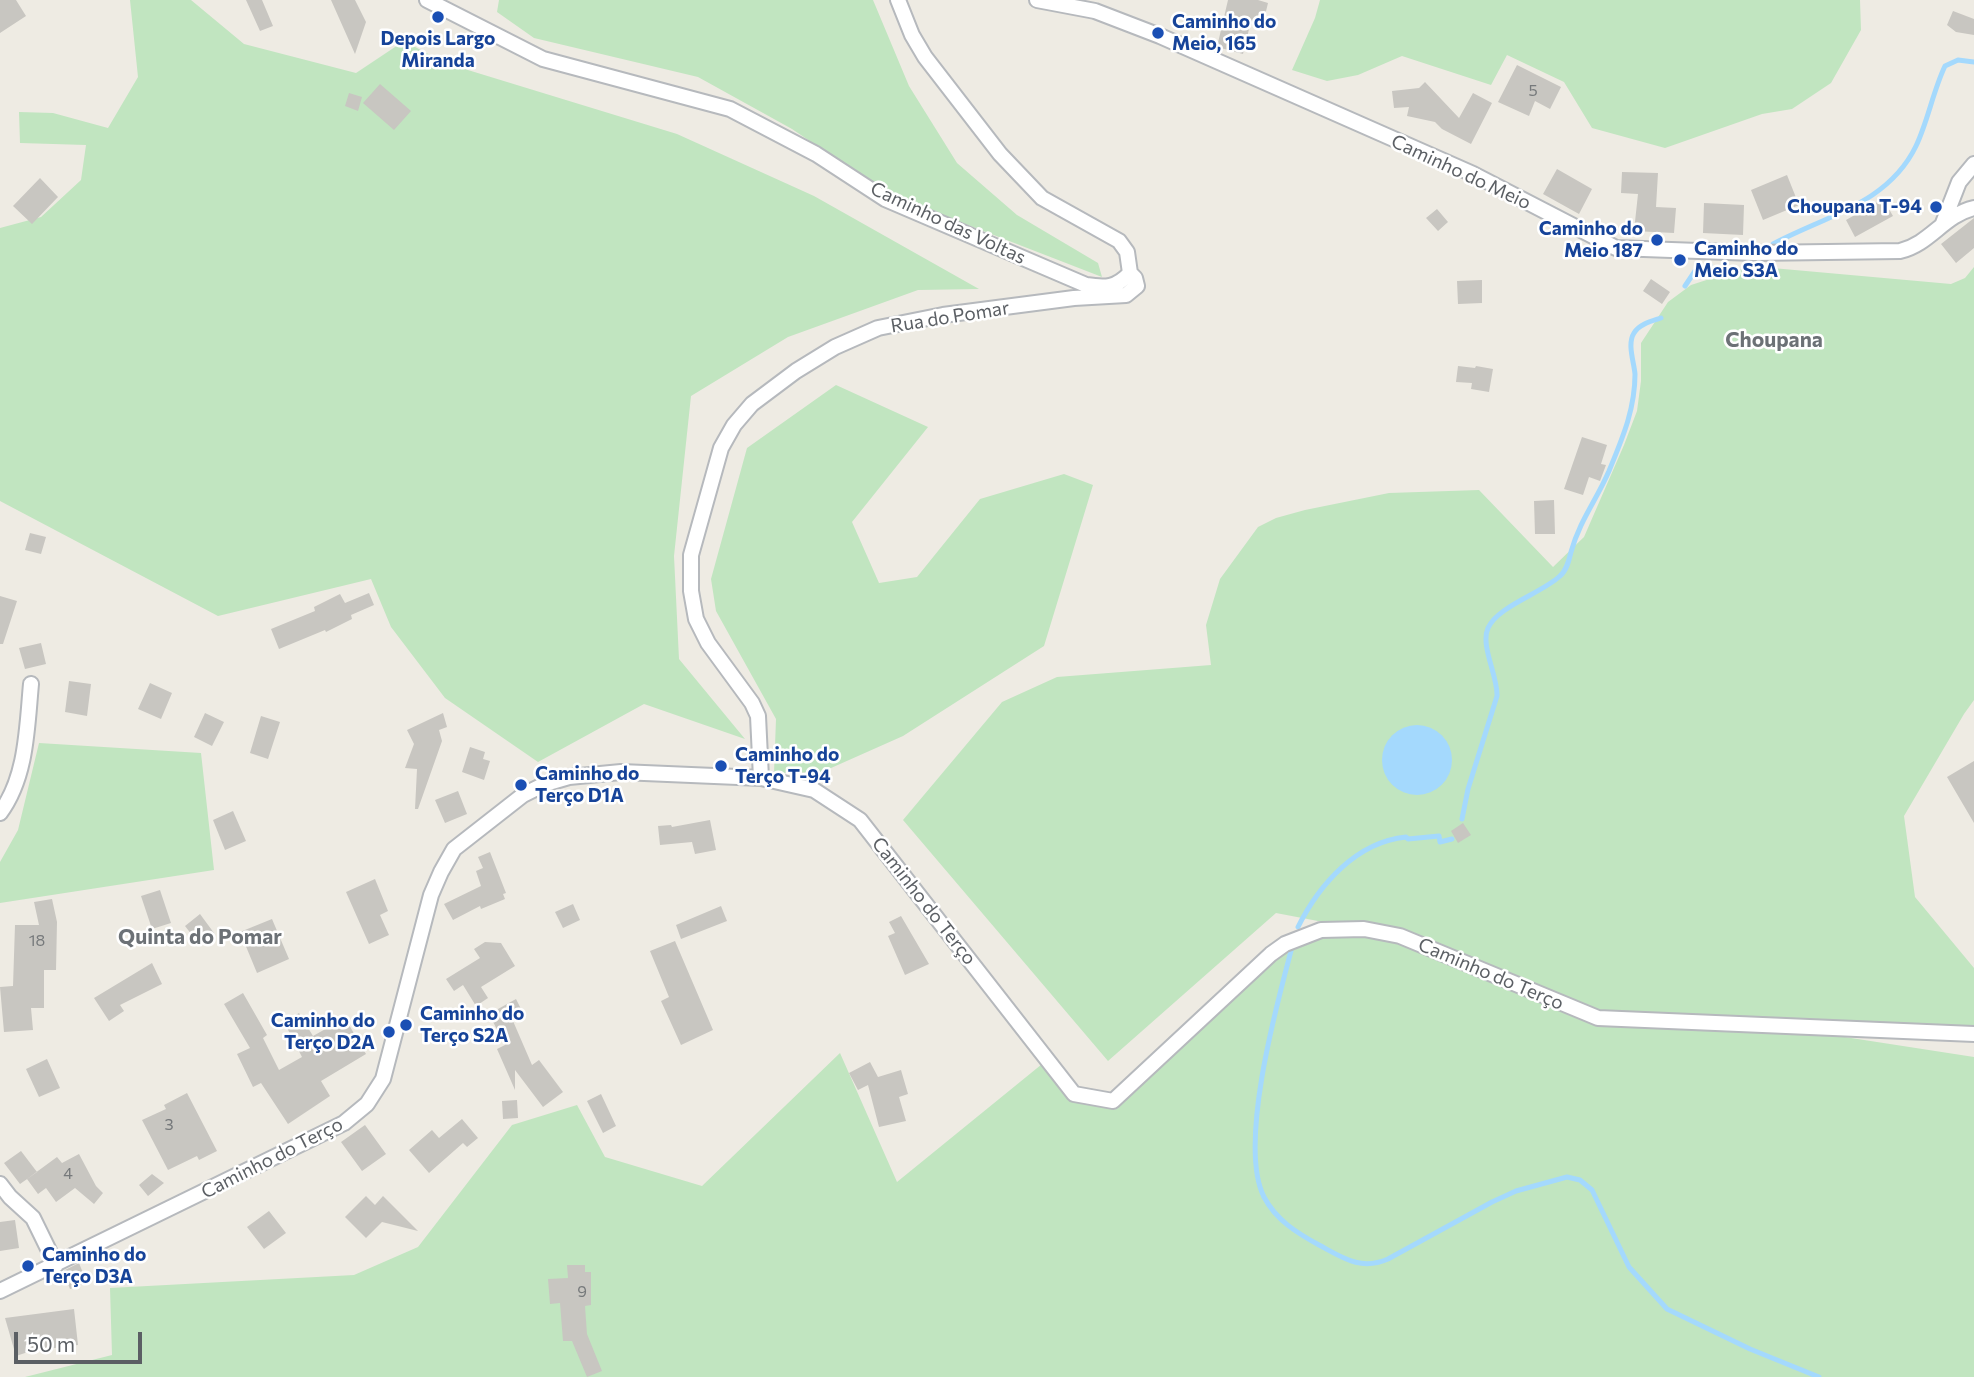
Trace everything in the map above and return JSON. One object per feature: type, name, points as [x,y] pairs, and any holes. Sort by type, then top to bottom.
[{"type":"street","name":"Caminho das Voltas","points":[[427,0],[543,59],[730,109],[816,154],[885,198],[1086,285],[1107,288],[1115,286],[1130,272]]},
{"type":"street","points":[[898,0],[912,35],[925,57],[999,153],[1042,198],[1119,242],[1128,252],[1130,272]]},
{"type":"street","name":"Caminho do Meio","points":[[1037,0],[1095,10],[1160,36],[1473,174],[1616,248],[1754,253],[1900,251],[1922,243],[1943,223],[1974,208]]},
{"type":"street","points":[[1943,223],[1959,182],[1974,164]]},
{"type":"street","name":"Rua do Pomar","points":[[761,778],[758,716],[752,703],[708,643],[696,619],[691,591],[691,555],[721,447],[734,425],[752,404],[796,370],[835,347],[878,328],[943,315],[1074,298],[1126,295],[1136,286],[1135,278],[1130,272]]},
{"type":"street","points":[[0,813],[16,781],[22,759],[32,684]]},
{"type":"street","name":"Caminho do Terço","points":[[0,1292],[344,1123],[367,1104],[383,1079],[431,895],[454,849],[523,795],[545,784],[569,777],[621,772],[761,778],[814,790],[860,820],[1074,1094],[1114,1101],[1271,954],[1285,943],[1321,930],[1364,929],[1400,936],[1598,1018],[1974,1034]]},
{"type":"street","points":[[0,1184],[33,1218],[56,1265]]},
{"type":"green space","points":[[130,0],[191,0],[244,44],[356,73],[404,41],[445,63],[677,134],[814,196],[979,289],[918,290],[788,337],[691,396],[674,556],[679,659],[745,739],[644,704],[538,762],[445,698],[391,627],[371,579],[218,616],[0,501],[0,228],[41,217],[81,180],[86,145],[20,143],[19,112],[53,113],[108,128],[138,77]]},
{"type":"green space","points":[[499,0],[873,0],[909,86],[957,163],[1017,215],[1098,263],[1102,277],[888,194],[792,129],[698,77],[534,38],[497,12]]},
{"type":"green space","points":[[1320,0],[1860,0],[1861,30],[1831,83],[1792,109],[1762,114],[1665,148],[1592,128],[1564,82],[1507,55],[1491,85],[1402,56],[1358,75],[1327,81],[1292,70]]},
{"type":"green space","points":[[1750,266],[1951,284],[1965,278],[1974,267],[1974,700],[1904,816],[1915,897],[1974,968],[1974,1034],[1780,1027],[1974,1057],[1974,1377],[25,1377],[112,1355],[110,1288],[354,1275],[418,1247],[512,1125],[577,1105],[605,1157],[702,1186],[840,1053],[897,1182],[1047,1060],[1074,1094],[1114,1101],[1285,944],[1360,929],[1276,913],[1108,1061],[903,820],[1002,702],[1057,677],[1211,665],[1206,625],[1220,579],[1258,527],[1276,518],[1389,493],[1479,490],[1553,567],[1584,537],[1624,445],[1637,411],[1641,381],[1641,343],[1668,302],[1691,285]]},
{"type":"green space","points":[[836,385],[928,427],[852,522],[879,583],[917,577],[980,499],[1064,474],[1093,485],[1044,646],[903,736],[822,772],[774,773],[776,719],[716,611],[711,579],[747,448]]},
{"type":"green space","points":[[39,743],[201,753],[214,870],[0,903],[0,862],[18,830]]},
{"type":"water","points":[[1417,725],[1442,735],[1452,760],[1442,785],[1417,795],[1392,785],[1382,760],[1392,735]]},
{"type":"building","points":[[0,0],[16,0],[26,16],[0,33]]},
{"type":"building","points":[[246,0],[262,0],[273,26],[260,31]]},
{"type":"building","points":[[331,0],[355,0],[366,22],[355,54]]},
{"type":"building","points":[[1228,0],[1258,0],[1268,3],[1262,28],[1250,25],[1243,54],[1217,47]]},
{"type":"building","points":[[1953,11],[1974,19],[1974,35],[1956,32],[1947,25]]},
{"type":"building","points":[[1517,65],[1561,87],[1550,109],[1535,101],[1529,116],[1498,102]]},
{"type":"building","points":[[1425,82],[1459,118],[1473,93],[1492,103],[1471,144],[1442,129],[1435,122],[1407,116],[1409,107],[1394,108],[1392,91],[1419,88]]},
{"type":"building","points":[[380,84],[411,111],[394,130],[363,103]]},
{"type":"building","points":[[349,93],[362,97],[358,111],[345,106]]},
{"type":"building","points":[[1557,169],[1592,189],[1579,214],[1543,194]]},
{"type":"building","points":[[1622,172],[1658,173],[1656,207],[1676,208],[1674,233],[1634,231],[1638,194],[1621,193]]},
{"type":"building","points":[[1787,175],[1799,205],[1763,220],[1751,190]]},
{"type":"building","points":[[40,178],[58,197],[32,224],[13,206]]},
{"type":"building","points":[[1883,199],[1893,216],[1855,237],[1846,220]]},
{"type":"building","points":[[1704,203],[1744,205],[1743,235],[1703,233]]},
{"type":"building","points":[[1437,209],[1448,222],[1438,231],[1426,218]]},
{"type":"building","points":[[1974,218],[1974,248],[1956,263],[1941,244]]},
{"type":"building","points":[[1651,279],[1670,292],[1662,304],[1643,291]]},
{"type":"building","points":[[1482,280],[1482,303],[1458,304],[1457,281]]},
{"type":"building","points":[[1458,366],[1493,369],[1489,392],[1471,389],[1472,383],[1456,382]]},
{"type":"building","points":[[1582,437],[1607,445],[1601,464],[1606,465],[1600,481],[1589,477],[1583,495],[1564,489]]},
{"type":"building","points":[[1554,500],[1555,534],[1535,534],[1534,501]]},
{"type":"building","points":[[30,533],[46,537],[41,554],[25,550]]},
{"type":"building","points":[[369,593],[374,605],[351,615],[352,619],[326,632],[325,630],[279,649],[271,629],[315,611],[314,607],[340,594],[345,603]]},
{"type":"building","points":[[0,596],[17,601],[3,644],[0,644]]},
{"type":"building","points":[[41,643],[46,664],[25,669],[19,648]]},
{"type":"building","points":[[69,681],[91,684],[87,716],[65,712]]},
{"type":"building","points":[[150,683],[172,693],[161,719],[138,709]]},
{"type":"building","points":[[205,713],[224,722],[212,746],[194,737]]},
{"type":"building","points":[[443,713],[447,727],[439,730],[442,741],[418,809],[415,809],[417,769],[405,768],[414,744],[407,730]]},
{"type":"building","points":[[261,716],[280,722],[268,759],[250,753]]},
{"type":"building","points":[[470,747],[485,752],[483,759],[490,761],[484,780],[462,772]]},
{"type":"building","points":[[1974,761],[1974,823],[1947,777]]},
{"type":"building","points":[[458,791],[467,814],[445,823],[435,800]]},
{"type":"building","points":[[233,811],[246,841],[225,850],[213,820]]},
{"type":"building","points":[[710,820],[716,850],[695,854],[692,842],[660,845],[658,826],[672,827]]},
{"type":"building","points":[[1463,823],[1471,835],[1458,843],[1451,831]]},
{"type":"building","points":[[490,852],[506,893],[503,894],[505,899],[481,909],[480,906],[453,920],[444,904],[481,886],[476,871],[483,868],[478,857]]},
{"type":"building","points":[[375,879],[388,911],[380,915],[389,935],[369,944],[346,892]]},
{"type":"building","points":[[160,890],[171,923],[152,929],[141,896]]},
{"type":"building","points":[[52,899],[57,922],[56,970],[44,970],[44,1008],[31,1008],[33,1030],[4,1032],[0,987],[13,986],[15,925],[39,925],[34,902]]},
{"type":"building","points":[[573,904],[580,920],[563,928],[555,912]]},
{"type":"building","points":[[721,906],[727,921],[681,939],[676,925]]},
{"type":"building","points":[[200,914],[214,933],[199,944],[185,926]]},
{"type":"building","points":[[901,916],[929,964],[905,975],[888,936],[895,933],[889,922]]},
{"type":"building","points":[[272,919],[289,959],[257,973],[240,932]]},
{"type":"building","points":[[675,941],[713,1030],[681,1045],[661,1001],[669,997],[650,951]]},
{"type":"building","points":[[485,942],[501,943],[515,966],[481,987],[488,998],[476,1006],[463,985],[454,991],[446,979],[480,958],[474,949]]},
{"type":"building","points":[[152,963],[162,984],[120,1005],[124,1011],[109,1021],[94,998]]},
{"type":"building","points":[[243,993],[267,1035],[263,1038],[279,1070],[302,1057],[284,1022],[299,1013],[313,1036],[345,1018],[366,1054],[321,1081],[330,1096],[288,1124],[261,1083],[253,1087],[237,1054],[250,1048],[224,1004]]},
{"type":"building","points":[[516,999],[524,1015],[513,1021],[532,1065],[539,1060],[563,1092],[543,1107],[515,1070],[515,1090],[497,1049],[505,1045],[489,1014]]},
{"type":"building","points":[[47,1059],[60,1088],[39,1097],[26,1069]]},
{"type":"building","points":[[870,1062],[878,1077],[901,1070],[908,1094],[899,1097],[906,1121],[879,1127],[868,1085],[858,1090],[849,1073]]},
{"type":"building","points":[[187,1093],[217,1151],[199,1160],[197,1156],[168,1170],[142,1120],[166,1109],[164,1105]]},
{"type":"building","points":[[601,1094],[616,1126],[603,1133],[587,1101]]},
{"type":"building","points":[[517,1100],[518,1118],[503,1119],[502,1101]]},
{"type":"building","points":[[462,1119],[478,1138],[467,1147],[463,1143],[429,1173],[409,1150],[432,1130],[439,1138]]},
{"type":"building","points":[[365,1125],[386,1154],[362,1171],[341,1142]]},
{"type":"building","points":[[21,1151],[37,1172],[20,1184],[4,1163]]},
{"type":"building","points":[[79,1154],[96,1186],[103,1193],[94,1204],[75,1188],[56,1202],[46,1188],[38,1194],[27,1179],[57,1157],[62,1163]]},
{"type":"building","points":[[152,1174],[164,1183],[148,1196],[139,1185]]},
{"type":"building","points":[[366,1196],[375,1205],[383,1196],[418,1231],[382,1222],[366,1238],[345,1217]]},
{"type":"building","points":[[269,1211],[286,1233],[264,1249],[247,1227]]},
{"type":"building","points":[[15,1220],[19,1248],[0,1251],[0,1222]]},
{"type":"building","points":[[79,1263],[87,1283],[70,1289],[63,1271]]},
{"type":"building","points":[[567,1265],[585,1265],[585,1272],[591,1272],[591,1305],[585,1306],[587,1334],[602,1371],[587,1377],[572,1341],[563,1341],[560,1303],[550,1304],[548,1279],[568,1278]]},
{"type":"building","points":[[74,1309],[78,1345],[31,1351],[16,1356],[5,1318]]},
{"type":"waterway","points":[[1773,244],[1854,206],[1889,182],[1904,166],[1916,146],[1945,66],[1958,60],[1974,62]]},
{"type":"waterway","points":[[1685,286],[1695,271],[1710,265]]},
{"type":"waterway","points":[[1462,819],[1468,789],[1497,696],[1486,643],[1488,628],[1493,620],[1510,606],[1552,582],[1564,571],[1579,530],[1609,471],[1627,424],[1633,400],[1635,374],[1632,337],[1639,327],[1661,318]]},
{"type":"waterway","points":[[1298,927],[1328,881],[1341,868],[1371,847],[1406,837],[1439,836],[1440,842],[1452,839]]},
{"type":"waterway","points":[[1291,951],[1262,1076],[1255,1145],[1257,1174],[1264,1197],[1288,1225],[1344,1258],[1369,1264],[1388,1259],[1516,1191],[1567,1177],[1580,1180],[1592,1190],[1629,1267],[1667,1309],[1750,1349],[1819,1377]]},
{"type":"place","name":"Depois Largo Miranda","points":[[438,17]]},
{"type":"place","name":"Caminho do Meio, 165","points":[[1158,33]]},
{"type":"place","name":"Choupana T-94","points":[[1936,207]]},
{"type":"place","name":"Caminho do Meio 187","points":[[1657,240]]},
{"type":"place","name":"Caminho do Meio S3A","points":[[1680,260]]},
{"type":"place","name":"Caminho do Terço T-94","points":[[721,766]]},
{"type":"place","name":"Caminho do Terço D1A","points":[[521,785]]},
{"type":"place","name":"Caminho do Terço S2A","points":[[406,1025]]},
{"type":"place","name":"Caminho do Terço D2A","points":[[389,1032]]},
{"type":"place","name":"Caminho do Terço D3A","points":[[28,1266]]},
{"type":"district","name":"Choupana","points":[[1774,340]]},
{"type":"district","name":"Quinta do Pomar","points":[[200,937]]}]
